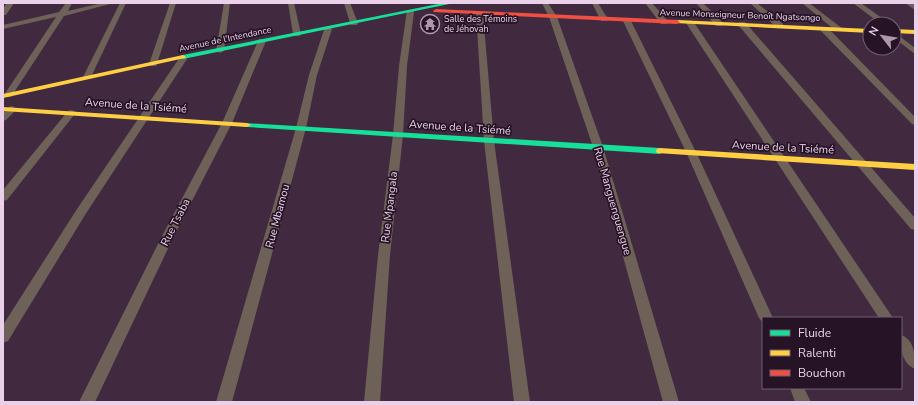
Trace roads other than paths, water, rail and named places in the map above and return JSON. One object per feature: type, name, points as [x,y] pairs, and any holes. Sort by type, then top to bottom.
[{"type":"street","points":[[3,13],[11,3]]},
{"type":"street","points":[[6,96],[69,3]]},
{"type":"street","points":[[3,28],[111,3]]},
{"type":"street","points":[[87,77],[122,3]]},
{"type":"street","points":[[153,64],[173,3]]},
{"type":"street","points":[[220,51],[227,3]]},
{"type":"street","points":[[291,3],[297,34]]},
{"type":"street","points":[[347,3],[354,23]]},
{"type":"street","name":"Avenue de l'Intendance","points":[[6,96],[87,77],[328,29],[413,8],[451,3]]},
{"type":"street","name":"Rue Manguenguengue","points":[[545,3],[553,17],[598,147],[671,402]]},
{"type":"street","points":[[595,3],[604,19]]},
{"type":"street","points":[[648,3],[664,22]]},
{"type":"street","points":[[699,3],[719,24]]},
{"type":"street","points":[[753,3],[780,26]]},
{"type":"street","points":[[805,3],[839,29]]},
{"type":"street","points":[[856,3],[875,16]]},
{"type":"street","points":[[908,3],[915,8]]},
{"type":"street","name":"Avenue Monseigneur Benoît Ngatsongo","points":[[413,8],[479,14],[862,30]]},
{"type":"street","name":"Rue Mpangala","points":[[372,402],[384,255],[398,135],[403,66],[413,8]]},
{"type":"street","points":[[479,14],[489,141],[522,402]]},
{"type":"street","points":[[627,21],[692,154],[766,317]]},
{"type":"street","points":[[690,23],[885,317]]},
{"type":"street","points":[[742,24],[915,226]]},
{"type":"street","name":"Rue Mbamou","points":[[224,402],[301,128],[313,75],[328,29]]},
{"type":"street","points":[[824,29],[915,122]]},
{"type":"street","points":[[902,31],[915,32]]},
{"type":"street","points":[[902,38],[915,52]]},
{"type":"street","name":"Rue Tsaba","points":[[87,402],[167,238],[227,123],[262,41]]},
{"type":"street","points":[[3,337],[82,212],[183,59]]},
{"type":"street","points":[[3,118],[7,109]]},
{"type":"street","name":"Avenue de la Tsiémé","points":[[7,109],[692,154],[915,167]]},
{"type":"street","points":[[3,197],[71,113]]},
{"type":"street","points":[[902,342],[915,362]]},
{"type":"street","points":[[797,389],[803,402]]},
{"type":"place","name":"Salle des Témoins de Jéhovah","points":[[430,24]]}]
